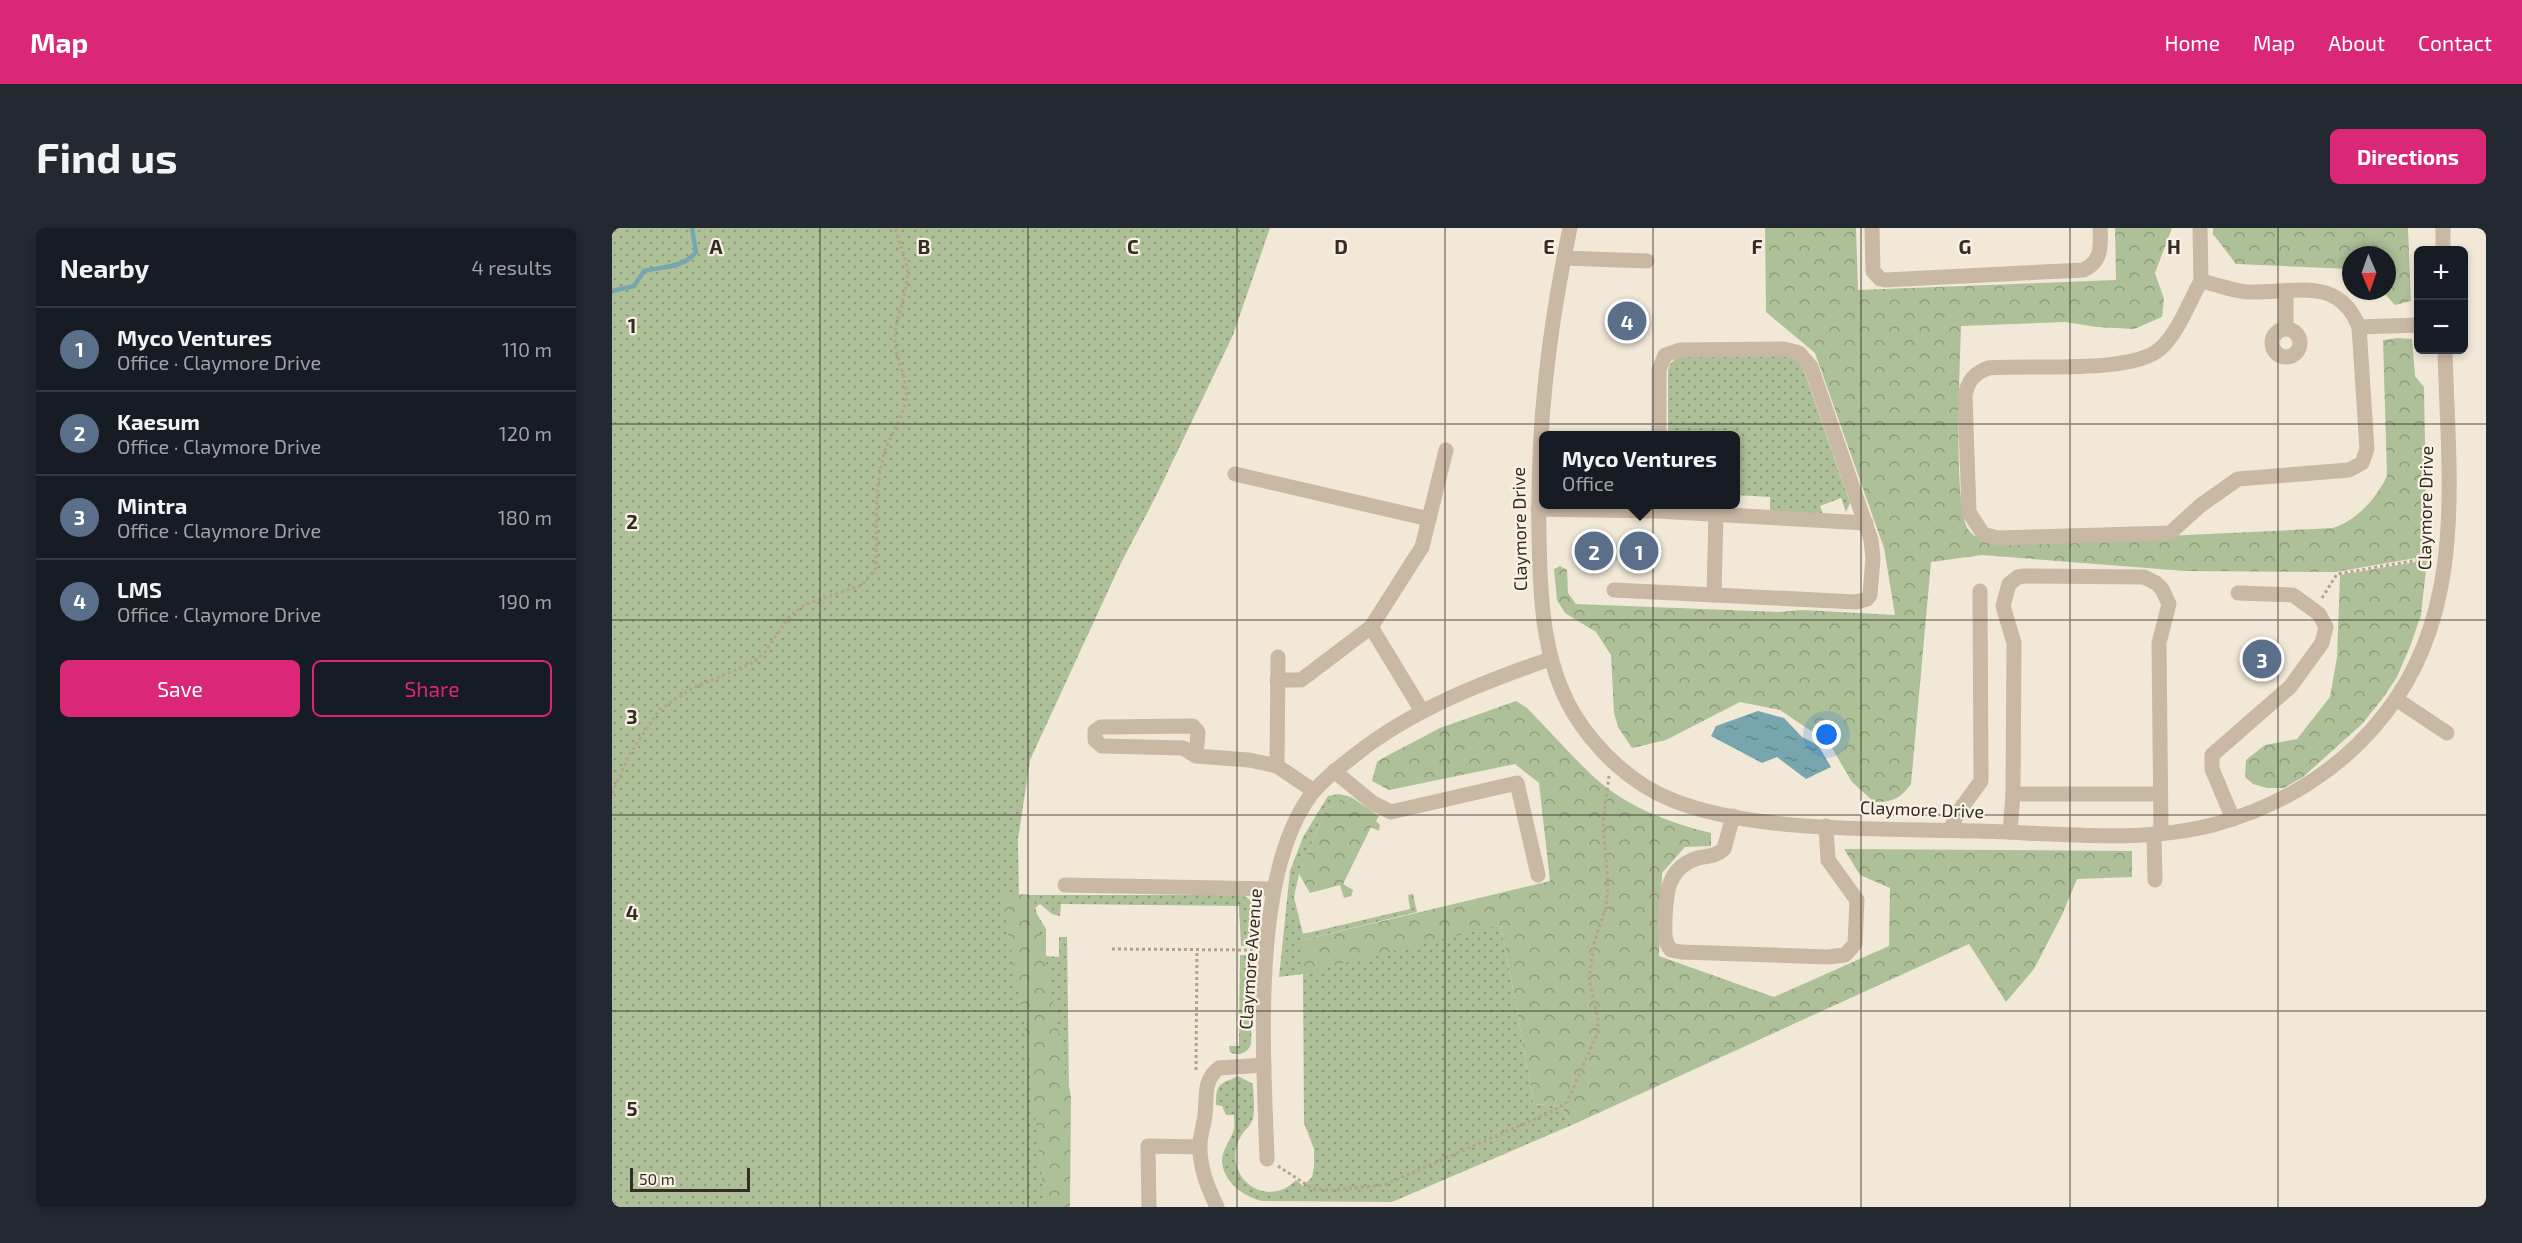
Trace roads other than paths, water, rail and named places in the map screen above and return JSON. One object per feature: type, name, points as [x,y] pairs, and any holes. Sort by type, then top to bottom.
[{"type":"street","name":"Claymore Drive","points":[[1540,431],[1550,332],[1570,228]]},
{"type":"street","points":[[1872,228],[1874,271],[1880,279],[1885,280],[2083,270],[2095,262],[2098,256],[2100,228]]},
{"type":"street","points":[[2200,228],[2202,281],[2173,333],[2159,349],[2140,360],[2108,364],[2007,366],[1988,369],[1976,374],[1968,383],[1965,396],[1969,512],[1983,534],[1997,538],[2170,533],[2201,505],[2238,478],[2349,470],[2362,463],[2367,449],[2359,327],[2353,313],[2344,302],[2327,291],[2244,292],[2202,281]]},
{"type":"street","points":[[2443,228],[2443,246]]},
{"type":"street","points":[[1564,258],[1647,261]]},
{"type":"street","points":[[2286,291],[2286,328]]},
{"type":"street","points":[[2359,327],[2414,325]]},
{"type":"street","points":[[1614,591],[1856,602],[1867,599],[1871,590],[1873,552],[1866,523],[1811,367],[1799,353],[1784,349],[1680,350],[1665,355],[1659,370],[1659,431]]},
{"type":"street","name":"Claymore Drive","points":[[1539,444],[1538,509],[1541,592],[1550,659],[1561,690],[1577,719],[1615,764],[1632,778],[1667,798],[1733,816],[1826,826],[2157,834],[2195,829],[2233,819],[2286,797],[2324,773],[2371,731],[2396,699],[2418,659],[2434,620],[2447,558],[2445,354]]},
{"type":"street","points":[[1277,680],[1301,680],[1371,627],[1422,547],[1446,450]]},
{"type":"street","points":[[1235,474],[1429,519]]},
{"type":"street","points":[[1668,509],[1866,523]]},
{"type":"street","points":[[1714,595],[1716,514]]},
{"type":"street","points":[[2010,832],[2013,794],[2014,642],[2003,606],[2007,589],[2018,578],[2036,576],[2144,577],[2162,589],[2169,604],[2159,643],[2160,794],[2156,880]]},
{"type":"street","points":[[1950,830],[1959,811],[1981,781],[1980,591]]},
{"type":"street","points":[[2233,819],[2212,769],[2212,756],[2282,695],[2322,643],[2326,627],[2322,617],[2314,609],[2298,597],[2288,593],[2238,592]]},
{"type":"street","points":[[1371,627],[1422,711]]},
{"type":"street","points":[[1277,766],[1278,657]]},
{"type":"street","name":"Claymore Avenue","points":[[1267,1160],[1264,1065],[1267,950],[1274,889],[1286,843],[1298,816],[1314,791],[1334,771],[1379,735],[1422,711],[1480,684],[1550,659]]},
{"type":"street","points":[[2396,699],[2447,733]]},
{"type":"street","points":[[1196,756],[1198,732],[1193,726],[1101,727],[1095,731],[1095,740],[1102,746],[1183,748],[1196,756],[1249,760],[1277,766],[1314,791]]},
{"type":"street","points":[[1334,771],[1374,803],[1391,812],[1517,783],[1538,875]]},
{"type":"street","points":[[2013,794],[2160,794]]},
{"type":"street","points":[[1733,816],[1724,849],[1716,855],[1687,863],[1668,884],[1664,936],[1671,950],[1817,957],[1845,955],[1855,944],[1857,900],[1828,860],[1826,826]]},
{"type":"street","points":[[1065,885],[1274,889]]},
{"type":"street","points":[[1216,1207],[1204,1179],[1200,1147],[1206,1087],[1215,1071],[1225,1066],[1264,1065]]},
{"type":"street","points":[[1149,1207],[1148,1146],[1200,1147]]},
{"type":"water","points":[[1758,711],[1784,718],[1802,737],[1818,745],[1831,767],[1806,779],[1777,757],[1762,763],[1711,736],[1716,726]]},
{"type":"waterway","points":[[612,291],[634,286],[644,271],[679,264],[691,257],[696,252],[692,228]]},
{"type":"place","name":"LMS","points":[[1627,321]]},
{"type":"place","name":"Kaesum","points":[[1594,551]]},
{"type":"place","name":"Myco Ventures","points":[[1639,551]]},
{"type":"place","name":"Mintra","points":[[2262,659]]}]
